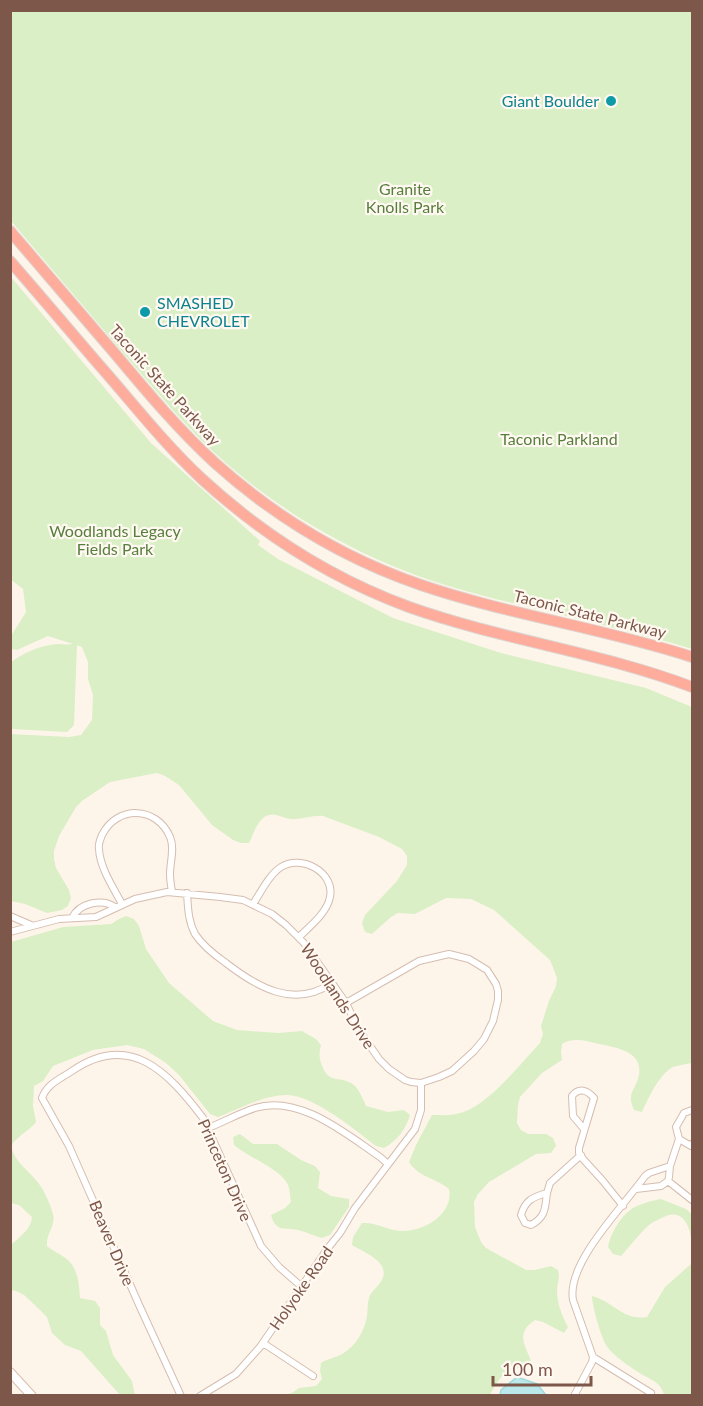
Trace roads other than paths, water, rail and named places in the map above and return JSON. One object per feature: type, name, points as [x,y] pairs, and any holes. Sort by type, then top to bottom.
[{"type":"highway","name":"Taconic State Parkway","points":[[10,231],[193,442],[253,495],[312,534],[376,567],[442,591],[693,657]]},
{"type":"highway","points":[[10,261],[186,463],[240,511],[299,552],[362,586],[429,614],[614,662],[693,687]]},
{"type":"main road","points":[[10,1372],[32,1395]]},
{"type":"street","points":[[119,906],[101,860],[99,848],[106,828],[113,821],[128,813],[142,813],[153,817],[170,836],[173,845],[170,877],[172,892]]},
{"type":"street","points":[[253,904],[274,873],[286,864],[298,862],[316,868],[324,874],[330,885],[330,897],[323,912],[299,937]]},
{"type":"street","name":"Woodlands Drive","points":[[10,932],[59,919],[96,917],[135,899],[172,892],[243,900],[272,914],[299,937],[346,1003],[379,1059],[405,1080],[421,1083]]},
{"type":"street","points":[[187,893],[189,915],[196,935],[220,959],[247,979],[280,993],[302,995],[314,993],[332,983]]},
{"type":"street","name":"Woodlands Drive","points":[[72,918],[74,913],[81,908],[94,903],[105,902],[119,906]]},
{"type":"street","points":[[10,916],[31,925]]},
{"type":"street","points":[[346,1003],[419,961],[437,956],[459,955],[487,970],[496,984],[498,1000],[493,1021],[484,1039],[452,1071],[421,1083]]},
{"type":"street","name":"Princeton Drive","points":[[44,1091],[84,1063],[100,1057],[116,1054],[131,1056],[155,1066],[167,1076],[203,1118],[261,1246],[279,1267],[302,1287]]},
{"type":"street","name":"Holyoke Road","points":[[200,1395],[236,1374],[263,1343],[355,1208],[414,1129],[421,1110],[421,1083]]},
{"type":"street","points":[[584,1129],[573,1114],[572,1096],[579,1090],[586,1090],[594,1098],[579,1148],[580,1155],[623,1206]]},
{"type":"street","name":"Beaver Drive","points":[[44,1091],[42,1098],[69,1146],[140,1307],[182,1395]]},
{"type":"street","points":[[208,1128],[255,1108],[267,1106],[296,1108],[323,1119],[388,1164]]},
{"type":"street","points":[[636,1190],[661,1186],[668,1181],[670,1166],[679,1139],[676,1127],[684,1113],[693,1110]]},
{"type":"street","points":[[679,1139],[691,1146],[693,1144]]},
{"type":"street","points":[[547,1193],[529,1199],[521,1215],[525,1223],[531,1225],[539,1221],[546,1207],[550,1183],[580,1155]]},
{"type":"street","points":[[574,1395],[593,1357],[573,1300],[572,1284],[586,1251],[645,1176],[670,1166]]},
{"type":"street","points":[[668,1181],[693,1200]]},
{"type":"street","points":[[263,1343],[313,1376]]},
{"type":"street","points":[[593,1357],[651,1393]]},
{"type":"water","points":[[517,1377],[537,1384],[546,1395],[500,1395],[501,1390]]},
{"type":"place","name":"Giant Boulder","points":[[611,101]]},
{"type":"place","name":"SMASHED CHEVROLET","points":[[145,312]]},
{"type":"park label","name":"Granite Knolls Park","points":[[405,198]]},
{"type":"park label","name":"Taconic Parkland","points":[[559,439]]},
{"type":"park label","name":"Woodlands Legacy Fields Park","points":[[115,540]]}]
